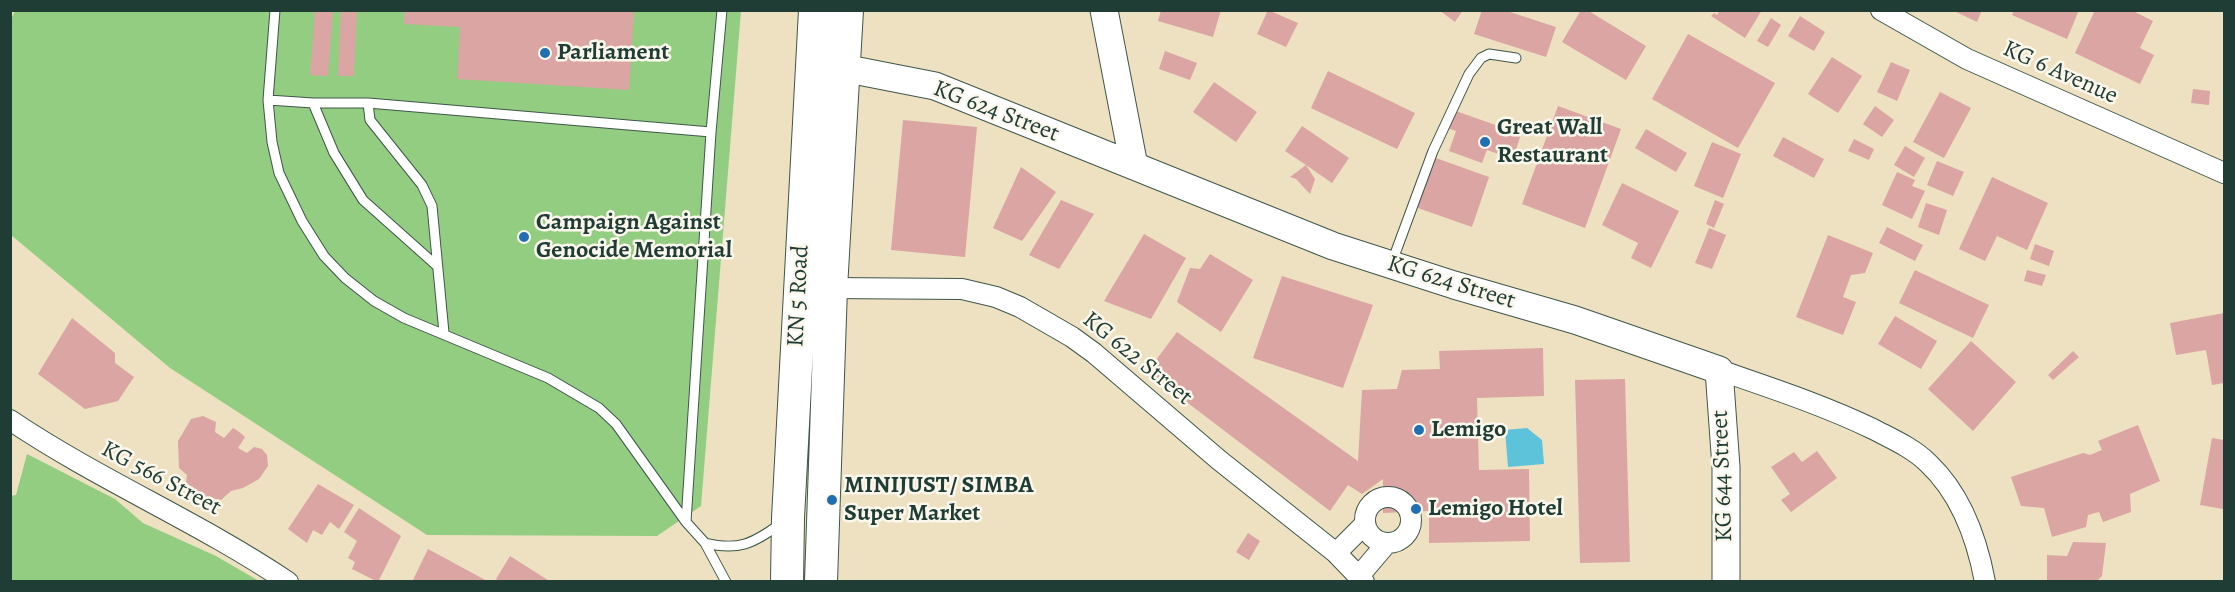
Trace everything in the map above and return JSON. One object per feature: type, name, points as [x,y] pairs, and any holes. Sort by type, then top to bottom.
[{"type":"main road","name":"KN 5 Road","points":[[787,582],[788,518],[815,10]]},
{"type":"main road","name":"KN 5 Road","points":[[821,582],[831,288],[847,10]]},
{"type":"main road","points":[[1104,10],[1134,166]]},
{"type":"main road","name":"KG 624 Street","points":[[843,69],[935,86],[1332,246],[1575,320],[1719,370]]},
{"type":"main road","name":"KG 644 Street","points":[[1719,370],[1726,467],[1726,582]]},
{"type":"street","name":"KG 6 Avenue","points":[[1881,10],[1967,59],[2224,172]]},
{"type":"street","name":"KG 622 Street","points":[[831,288],[962,289],[996,297],[1020,307],[1072,337],[1094,353],[1211,453],[1336,553],[1362,579]]},
{"type":"street","name":"KG 624 Street","points":[[1719,370],[1806,399],[1845,416],[1902,444],[1928,463],[1950,491],[1968,526],[1979,552],[1985,582]]},
{"type":"street","name":"KG 566 Street","points":[[10,420],[87,468],[220,539],[288,582]]},
{"type":"street","points":[[1362,579],[1387,543],[1401,538],[1410,526],[1409,511],[1400,500],[1385,497],[1372,503],[1365,517],[1365,524],[1373,537],[1387,543]]},
{"type":"street","points":[[1336,553],[1365,524]]},
{"type":"lane","points":[[275,10],[268,100],[272,142],[279,173],[302,221],[324,256],[345,278],[374,301],[404,318],[548,378],[599,408],[616,424],[686,522],[705,543],[726,582]]},
{"type":"lane","points":[[686,522],[711,132],[722,10]]},
{"type":"lane","points":[[1391,265],[1433,151],[1469,74],[1481,58],[1489,54],[1516,58]]},
{"type":"lane","points":[[268,100],[368,103],[711,132]]},
{"type":"lane","points":[[313,103],[334,153],[363,200],[437,266]]},
{"type":"lane","points":[[368,103],[370,120],[422,185],[432,206],[444,333]]},
{"type":"lane","points":[[705,543],[723,548],[741,546],[755,541],[788,518]]},
{"type":"green space","points":[[15,11],[741,11],[701,506],[657,536],[427,535],[170,368],[11,235],[10,21]]},
{"type":"green space","points":[[27,454],[115,499],[143,523],[216,556],[259,581],[11,581],[11,496],[16,495]]},
{"type":"water","points":[[1527,428],[1542,440],[1544,464],[1508,467],[1505,430]]},
{"type":"building","points":[[315,10],[333,10],[328,76],[310,75]]},
{"type":"building","points":[[341,10],[357,10],[354,76],[338,76]]},
{"type":"building","name":"Parliament","points":[[405,10],[634,10],[629,90],[457,79],[460,27],[404,24]]},
{"type":"building","points":[[1161,10],[1221,10],[1213,37],[1158,21]]},
{"type":"building","points":[[1268,10],[1298,23],[1286,47],[1257,34]]},
{"type":"building","points":[[1439,10],[1463,10],[1455,22]]},
{"type":"building","points":[[1482,10],[1504,10],[1556,27],[1546,57],[1474,34]]},
{"type":"building","points":[[1581,10],[1587,10],[1646,46],[1626,80],[1562,42]]},
{"type":"building","points":[[1720,10],[1762,10],[1745,38],[1711,16],[1714,13],[1717,15]]},
{"type":"building","points":[[1952,10],[1982,10],[1977,22]]},
{"type":"building","points":[[2014,10],[2079,10],[2067,39],[2012,15]]},
{"type":"building","points":[[2095,10],[2131,10],[2153,21],[2140,48],[2154,55],[2140,84],[2075,53]]},
{"type":"building","points":[[1800,16],[1825,32],[1814,51],[1788,36]]},
{"type":"building","points":[[1771,18],[1781,25],[1768,47],[1757,41]]},
{"type":"building","points":[[1688,34],[1775,83],[1738,148],[1652,99]]},
{"type":"building","points":[[1165,51],[1197,63],[1190,80],[1159,69]]},
{"type":"building","points":[[1832,57],[1862,76],[1838,113],[1808,94]]},
{"type":"building","points":[[1891,62],[1910,70],[1897,101],[1877,92]]},
{"type":"building","points":[[1328,71],[1415,113],[1397,149],[1311,108]]},
{"type":"building","points":[[1214,82],[1257,112],[1236,142],[1193,112]]},
{"type":"building","points":[[2193,89],[2210,91],[2209,105],[2191,103]]},
{"type":"building","points":[[1940,92],[1971,108],[1944,158],[1913,142]]},
{"type":"building","points":[[1558,106],[1621,129],[1585,228],[1522,204]]},
{"type":"building","points":[[1875,106],[1894,120],[1882,137],[1863,124]]},
{"type":"building","name":"Great Wall Restaurant","points":[[1453,110],[1521,134],[1513,159],[1487,150],[1482,163],[1449,151],[1456,131],[1447,128]]},
{"type":"building","points":[[903,120],[977,127],[965,257],[891,250]]},
{"type":"building","points":[[1302,126],[1349,158],[1332,183],[1285,151]]},
{"type":"building","points":[[1646,129],[1687,153],[1676,172],[1635,148]]},
{"type":"building","points":[[1783,137],[1824,159],[1814,178],[1773,156]]},
{"type":"building","points":[[1854,139],[1874,149],[1869,160],[1848,151]]},
{"type":"building","points":[[1712,142],[1741,154],[1723,198],[1694,186]]},
{"type":"building","points":[[1905,146],[1925,158],[1914,177],[1894,165]]},
{"type":"building","points":[[1433,157],[1489,177],[1472,227],[1415,207]]},
{"type":"building","points":[[1937,161],[1964,172],[1953,196],[1927,185]]},
{"type":"building","points":[[1306,165],[1315,179],[1310,194],[1296,179],[1290,177]]},
{"type":"building","points":[[1021,167],[1056,192],[1022,241],[993,228]]},
{"type":"building","points":[[1897,172],[1915,180],[1912,186],[1925,191],[1912,219],[1882,205]]},
{"type":"building","points":[[1992,177],[2048,203],[2027,250],[1997,236],[1985,261],[1959,249]]},
{"type":"building","points":[[1622,183],[1679,211],[1651,268],[1631,258],[1638,243],[1602,225]]},
{"type":"building","points":[[1061,200],[1094,214],[1059,269],[1029,255]]},
{"type":"building","points":[[1715,200],[1724,204],[1714,228],[1706,224]]},
{"type":"building","points":[[1926,203],[1947,210],[1939,235],[1918,227]]},
{"type":"building","points":[[1887,227],[1923,245],[1915,261],[1879,243]]},
{"type":"building","points":[[1709,228],[1726,235],[1712,269],[1695,263]]},
{"type":"building","points":[[1144,234],[1186,258],[1151,319],[1104,301]]},
{"type":"building","points":[[1828,235],[1873,253],[1865,273],[1851,275],[1843,297],[1856,302],[1843,335],[1796,317]]},
{"type":"building","points":[[2035,244],[2054,251],[2049,266],[2030,259]]},
{"type":"building","points":[[1210,254],[1253,280],[1221,332],[1177,302],[1190,268],[1200,269]]},
{"type":"building","points":[[1915,270],[1989,305],[1973,338],[1899,303]]},
{"type":"building","points":[[2027,270],[2046,275],[2042,286],[2024,281]]},
{"type":"building","points":[[1282,276],[1373,305],[1343,388],[1253,358]]},
{"type":"building","points":[[2224,313],[2224,383],[2212,385],[2206,350],[2176,355],[2170,323]]},
{"type":"building","points":[[1895,316],[1937,341],[1921,369],[1878,344]]},
{"type":"building","points":[[72,318],[115,353],[115,363],[134,377],[118,401],[85,409],[38,374]]},
{"type":"building","name":"Lemigo","points":[[1177,332],[1358,461],[1362,390],[1397,389],[1402,370],[1440,369],[1439,351],[1543,348],[1544,396],[1477,398],[1479,470],[1529,469],[1530,541],[1429,543],[1429,511],[1383,513],[1383,479],[1362,494],[1348,485],[1330,511],[1147,372]]},
{"type":"building","points":[[1971,341],[2016,382],[1973,431],[1928,389]]},
{"type":"building","points":[[2073,351],[2079,357],[2053,380],[2048,375]]},
{"type":"building","name":"Lemigo","points":[[1625,379],[1630,562],[1580,563],[1575,380]]},
{"type":"building","points":[[203,416],[216,422],[215,432],[224,438],[233,428],[245,437],[238,448],[247,453],[254,447],[262,449],[267,455],[268,466],[259,479],[243,488],[231,491],[221,500],[202,496],[186,482],[187,475],[179,468],[178,441],[191,419]]},
{"type":"building","points":[[2138,425],[2160,481],[2130,494],[2131,512],[2103,522],[2099,512],[2088,515],[2086,527],[2052,537],[2044,508],[2021,506],[2011,477],[2083,453],[2090,455],[2102,450],[2098,441]]},
{"type":"building","points":[[2212,438],[2224,440],[2223,509],[2200,505]]},
{"type":"building","points":[[1817,451],[1837,478],[1791,512],[1781,500],[1790,494],[1771,467],[1794,452],[1802,462]]},
{"type":"building","points":[[318,484],[354,505],[339,529],[330,522],[322,535],[313,530],[307,543],[288,529]]},
{"type":"building","points":[[359,508],[401,536],[378,582],[352,569],[355,562],[348,558],[357,541],[344,532]]},
{"type":"building","points":[[1248,533],[1260,541],[1249,560],[1236,552]]},
{"type":"building","points":[[2073,542],[2106,543],[2102,576],[2096,582],[2047,582],[2047,555],[2067,556]]},
{"type":"building","points":[[428,549],[489,582],[412,582]]},
{"type":"building","points":[[510,556],[551,582],[500,582],[496,579]]},
{"type":"place","name":"Parliament","points":[[545,53]]},
{"type":"place","name":"Great Wall Restaurant","points":[[1485,142]]},
{"type":"place","name":"Campaign Against Genocide Memorial","points":[[524,237]]},
{"type":"place","name":"Lemigo","points":[[1419,430]]},
{"type":"place","name":"MINIJUST/ SIMBA Super Market","points":[[832,500]]},
{"type":"place","name":"Lemigo Hotel","points":[[1416,509]]}]
